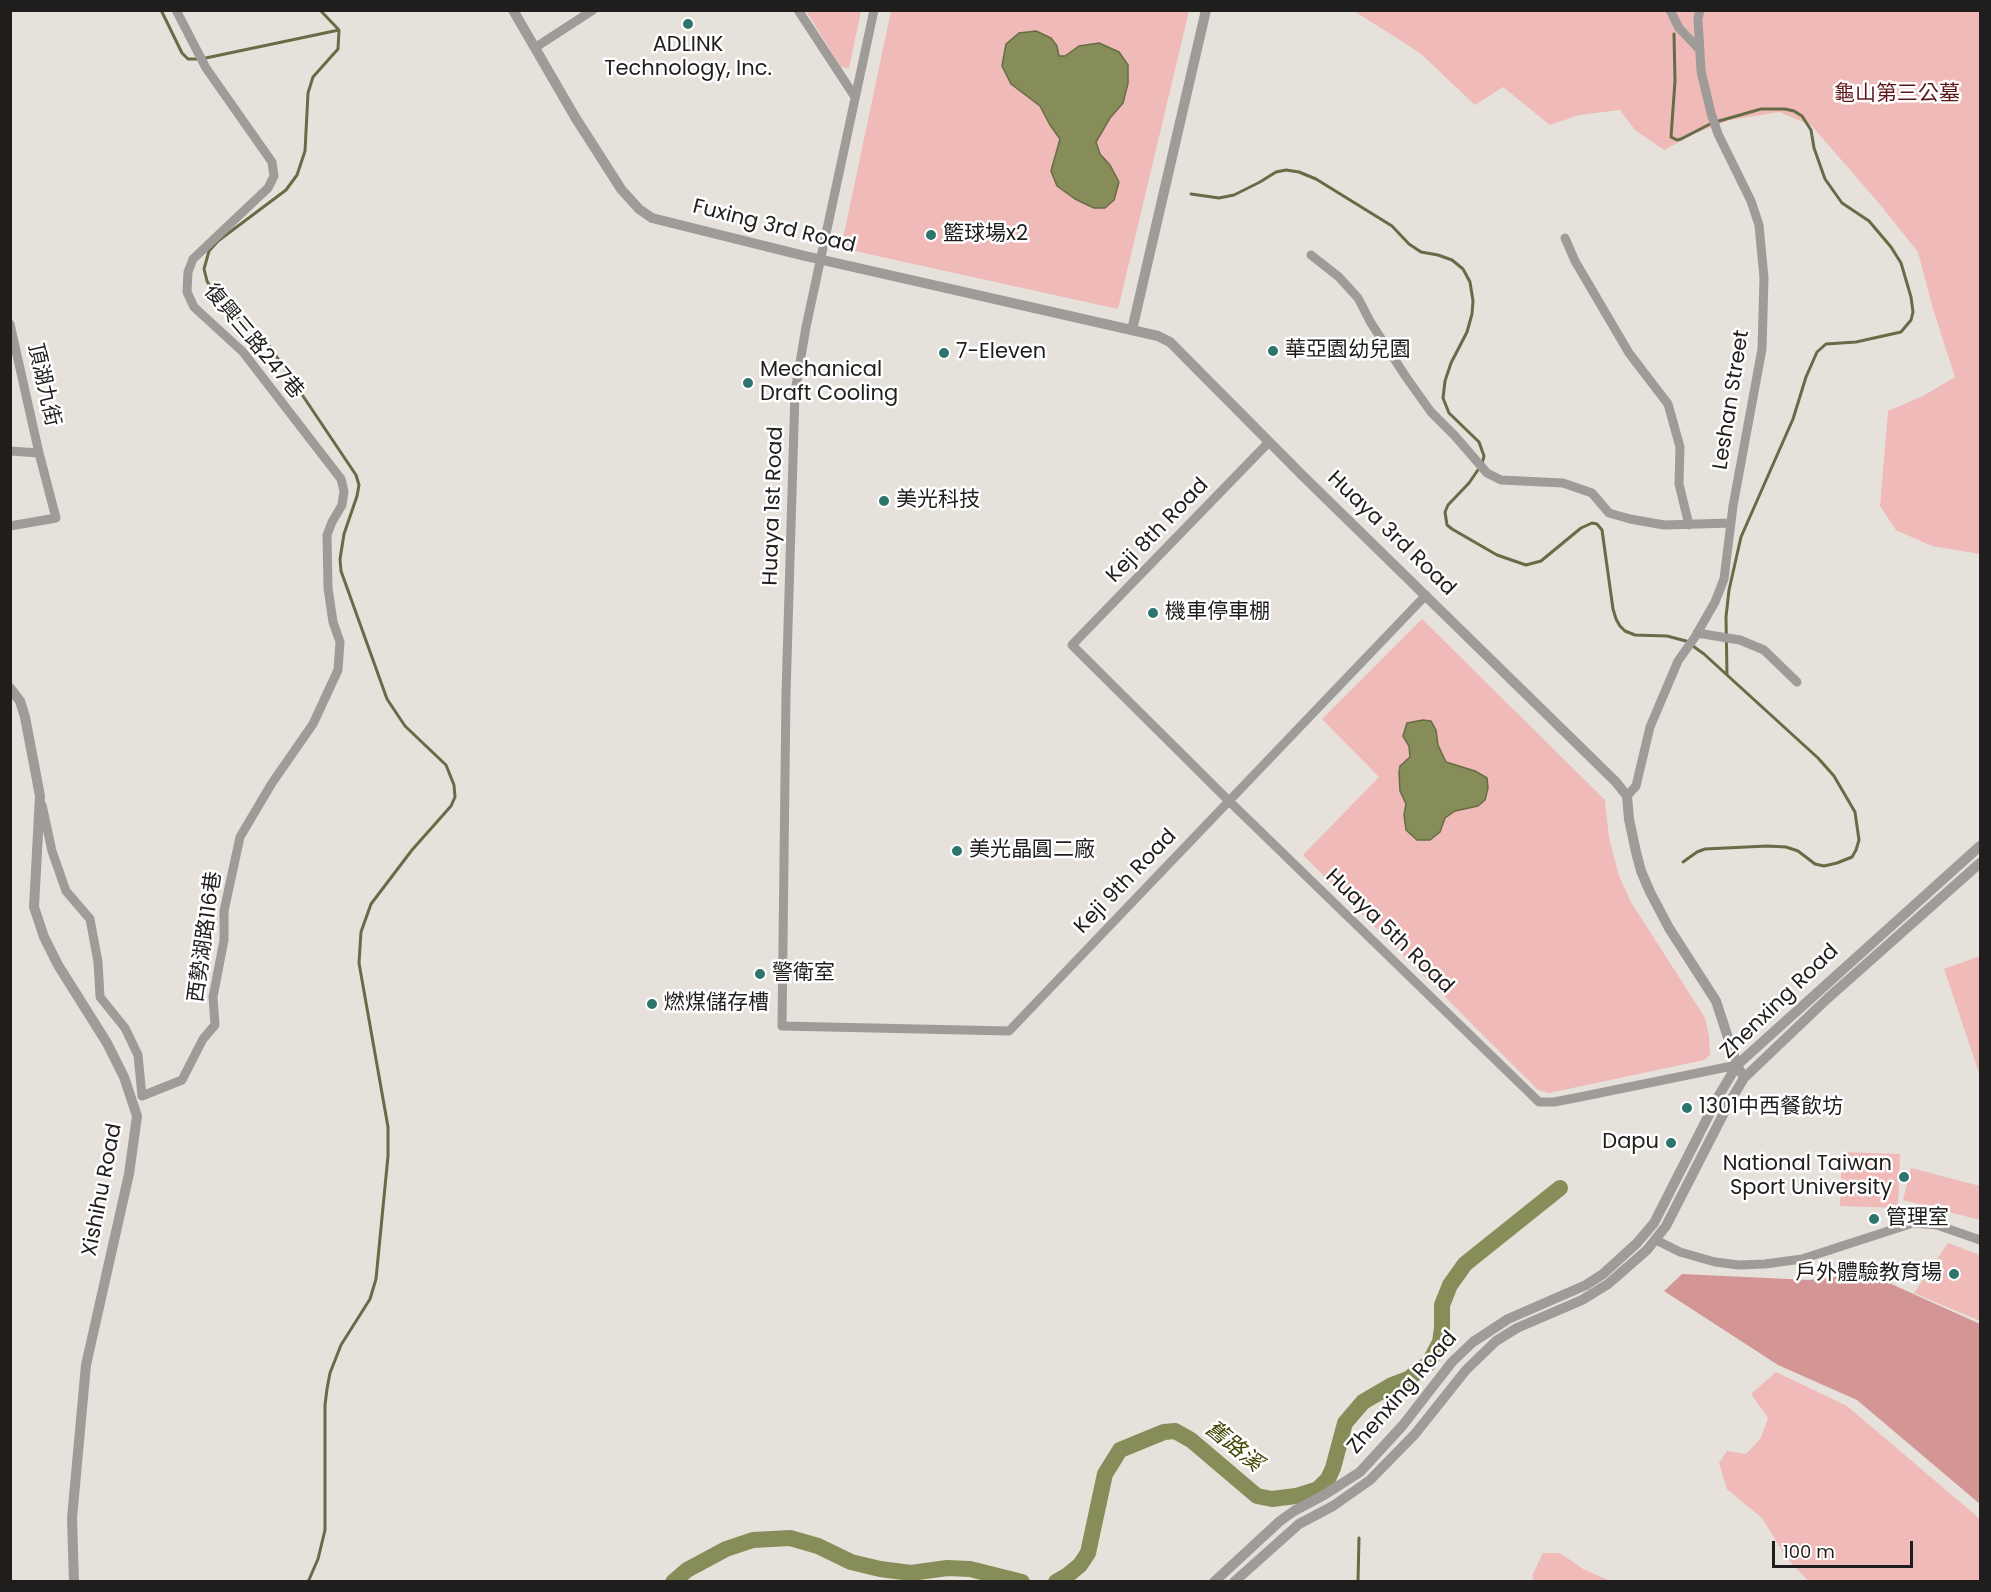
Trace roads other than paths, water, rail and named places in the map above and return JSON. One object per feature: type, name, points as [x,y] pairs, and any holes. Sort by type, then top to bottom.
[{"type":"street","name":"復興三路247巷","points":[[177,10],[206,68],[272,162],[274,176],[268,188],[193,259],[188,272],[187,292],[194,307],[243,352],[341,479],[344,491]]},
{"type":"street","name":"Fuxing 3rd Road","points":[[513,10],[575,117],[621,189],[639,209],[652,218],[821,260],[1132,330]]},
{"type":"street","points":[[536,47],[593,10]]},
{"type":"street","points":[[798,10],[855,97]]},
{"type":"street","name":"Huaya 1st Road","points":[[782,1026],[786,694],[795,392],[874,10]]},
{"type":"street","points":[[1132,330],[1206,10]]},
{"type":"street","points":[[1670,10],[1679,28],[1700,50]]},
{"type":"street","points":[[1700,10],[1698,19],[1700,50]]},
{"type":"street","name":"Leshan Street","points":[[1627,796],[1636,786],[1650,727],[1678,661],[1715,602],[1724,579],[1731,523],[1762,349],[1764,278],[1759,225],[1751,201],[1718,134],[1701,71],[1700,50]]},
{"type":"street","points":[[1564,238],[1629,353],[1668,404],[1680,447],[1678,484],[1689,525]]},
{"type":"street","points":[[1311,255],[1339,277],[1358,298],[1394,359],[1431,412],[1487,473],[1502,480],[1563,483],[1592,493],[1609,513],[1664,525],[1731,523]]},
{"type":"street","name":"頂湖九街","points":[[10,324],[56,518],[10,526]]},
{"type":"street","name":"Huaya 3rd Road","points":[[1132,330],[1158,336],[1170,342],[1616,782],[1627,796]]},
{"type":"street","name":"Keji 8th Road","points":[[1072,645],[1269,442]]},
{"type":"street","name":"頂湖九街","points":[[10,451],[39,453]]},
{"type":"street","name":"西勢湖路116巷","points":[[40,796],[52,851],[66,891],[90,919],[98,962],[100,997],[125,1028],[138,1055],[142,1096],[182,1080],[203,1039],[215,1025],[213,997],[224,940],[224,911],[240,837],[272,783],[313,724],[338,670],[340,642],[333,622],[328,588],[327,535],[342,505],[344,491]]},
{"type":"street","name":"Keji 9th Road","points":[[782,1026],[1008,1031],[1426,595]]},
{"type":"street","points":[[1696,635],[1740,640],[1764,650],[1797,682]]},
{"type":"street","name":"Huaya 5th Road","points":[[1072,645],[1539,1102],[1554,1102],[1737,1065]]},
{"type":"street","name":"Xishihu Road","points":[[10,688],[20,701],[25,717],[40,796],[34,907],[44,937],[58,965],[107,1043],[120,1069],[137,1116],[129,1174],[86,1365],[72,1518],[74,1581]]},
{"type":"street","points":[[1627,796],[1629,819],[1641,871],[1669,928],[1716,1001],[1737,1065],[1744,1078]]},
{"type":"street","name":"Zhenxing Road","points":[[1214,1581],[1280,1521],[1360,1472],[1403,1425],[1452,1362],[1473,1342],[1508,1319],[1586,1285],[1620,1260],[1654,1223],[1718,1097],[1737,1065],[1980,846]]},
{"type":"street","name":"Zhenxing Road","points":[[1234,1581],[1299,1524],[1333,1506],[1370,1480],[1415,1434],[1466,1370],[1496,1341],[1517,1328],[1582,1300],[1616,1278],[1656,1240],[1666,1226],[1729,1102],[1744,1078],[1828,998],[1980,863]]},
{"type":"street","points":[[1646,1233],[1680,1252],[1715,1262],[1739,1265],[1802,1259],[1912,1223],[1937,1225],[1980,1240]]},
{"type":"waterway","points":[[161,10],[182,53],[188,59],[201,59],[339,30]]},
{"type":"waterway","points":[[308,1582],[318,1559],[325,1530],[325,1405],[330,1373],[341,1345],[370,1299],[376,1279],[388,1156],[388,1127],[359,963],[361,932],[371,904],[412,850],[451,806],[455,797],[454,785],[446,765],[405,726],[387,699],[341,571],[340,559],[344,534],[359,485],[356,475],[262,335],[221,306],[207,281],[204,269],[209,251],[218,241],[286,190],[297,175],[305,151],[308,93],[313,77],[338,49],[339,30],[320,10]]},
{"type":"waterway","points":[[1674,34],[1675,81],[1671,137],[1681,139],[1712,123],[1761,109],[1785,109],[1802,116],[1811,130],[1814,148],[1825,179],[1842,203],[1869,221],[1901,263],[1913,312],[1911,320],[1901,332],[1856,342],[1826,344],[1817,352],[1806,377],[1793,419],[1741,537],[1729,590],[1726,617],[1727,675]]},
{"type":"waterway","points":[[1191,194],[1219,198],[1234,195],[1276,172],[1286,170],[1299,172],[1316,179],[1392,226],[1409,244],[1421,252],[1452,260],[1463,269],[1470,282],[1473,301],[1472,314],[1467,332],[1451,363],[1445,381],[1443,398],[1449,413],[1479,442],[1484,456],[1482,464],[1469,483],[1448,505],[1445,512],[1447,525],[1497,555],[1526,565],[1541,561],[1581,528],[1592,523],[1597,524],[1602,530],[1613,609],[1620,626],[1635,635],[1667,636],[1686,641],[1704,654],[1818,758],[1834,776],[1855,812],[1859,840],[1856,850],[1852,857],[1837,863],[1824,866],[1815,864],[1798,851],[1786,847],[1767,846],[1705,849],[1683,862]]},
{"type":"waterway","name":"舊路溪","points":[[1056,1582],[1080,1565],[1088,1553],[1105,1474],[1120,1450],[1164,1432],[1175,1431],[1191,1440],[1257,1496],[1272,1499],[1296,1496],[1318,1489],[1328,1479],[1333,1468],[1345,1423],[1363,1402],[1392,1385],[1408,1379],[1429,1363],[1440,1342],[1442,1305],[1450,1285],[1465,1264],[1560,1188]]},
{"type":"waterway","name":"舊路溪","points":[[673,1582],[687,1570],[726,1549],[753,1540],[790,1538],[818,1546],[851,1562],[880,1569],[911,1573],[947,1568],[970,1569],[1022,1582]]},
{"type":"waterway","points":[[1358,1582],[1359,1538]]},
{"type":"place","name":"ADLINK Technology, Inc.","points":[[688,24]]},
{"type":"place","name":"籃球場x2","points":[[931,235]]},
{"type":"place","name":"華亞園幼兒園","points":[[1273,351]]},
{"type":"place","name":"7-Eleven","points":[[944,353]]},
{"type":"place","name":"Mechanical Draft Cooling","points":[[748,383]]},
{"type":"place","name":"美光科技","points":[[884,501]]},
{"type":"place","name":"機車停車棚","points":[[1153,613]]},
{"type":"place","name":"美光晶圓二廠","points":[[957,851]]},
{"type":"place","name":"警衛室","points":[[760,974]]},
{"type":"place","name":"燃煤儲存槽","points":[[652,1004]]},
{"type":"place","name":"1301中西餐飲坊","points":[[1687,1108]]},
{"type":"place","name":"Dapu","points":[[1671,1143]]},
{"type":"place","name":"National Taiwan Sport University","points":[[1904,1177]]},
{"type":"place","name":"管理室","points":[[1874,1219]]},
{"type":"place","name":"戶外體驗教育場","points":[[1954,1274]]},
{"type":"park label","name":"龜山第三公墓","points":[[1897,95]]}]
